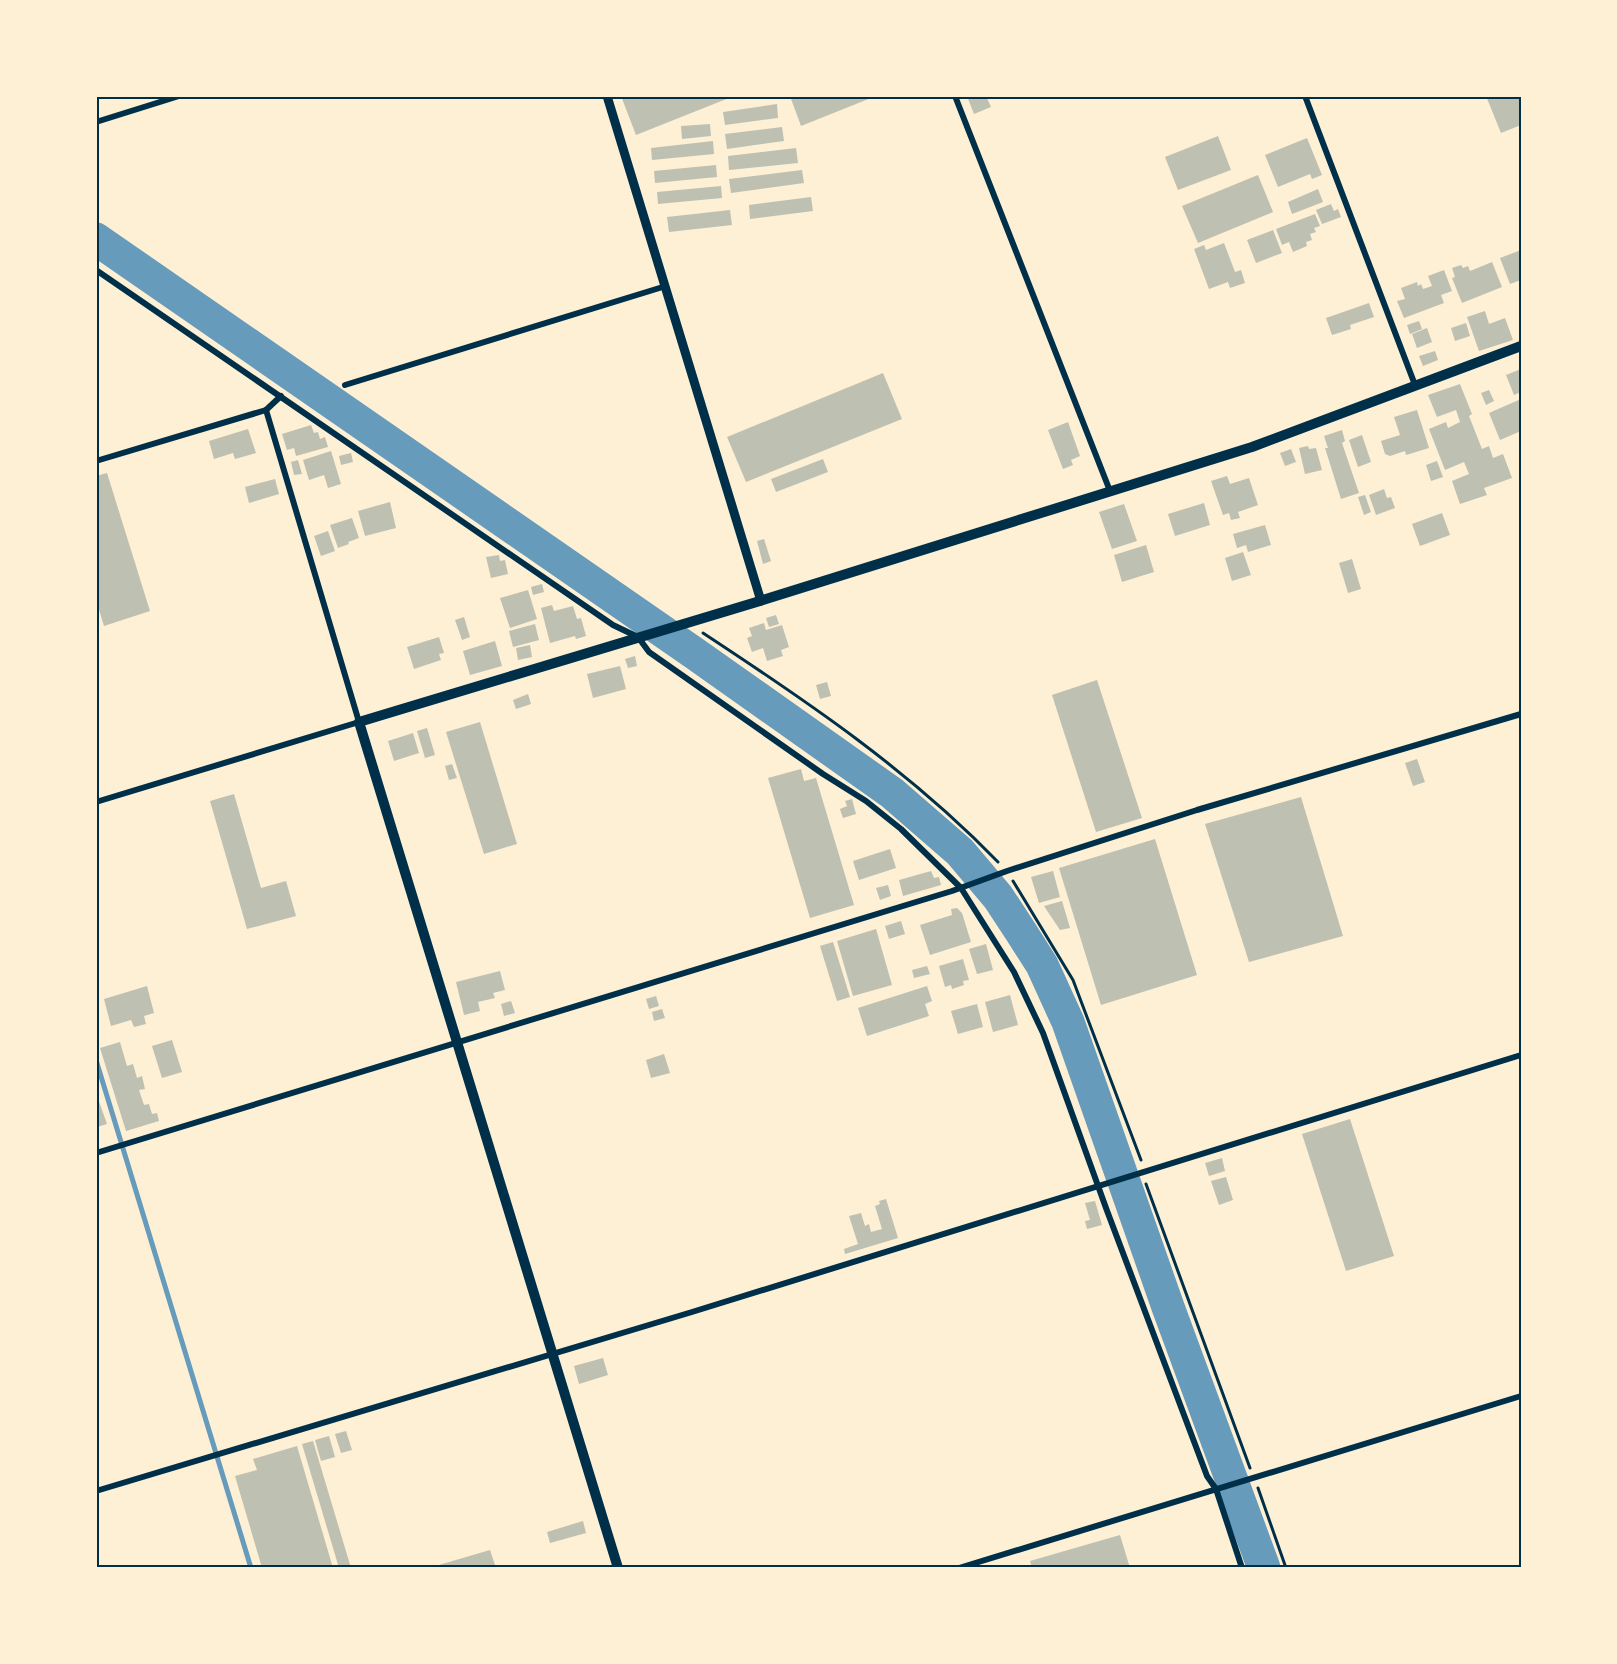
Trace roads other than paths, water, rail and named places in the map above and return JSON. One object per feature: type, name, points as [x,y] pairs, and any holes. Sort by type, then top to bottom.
[{"type":"main road","points":[[618,1568],[359,722],[761,601],[1251,447],[1521,346]]},
{"type":"street","points":[[96,122],[179,96]]},
{"type":"street","points":[[608,96],[761,601]]},
{"type":"street","points":[[955,96],[1110,491]]},
{"type":"street","points":[[1305,96],[1415,385]]},
{"type":"street","points":[[96,270],[613,624],[638,637],[649,652],[823,774],[866,801],[964,886],[1026,994],[1043,1033],[1208,1476],[1216,1489],[1242,1568]]},
{"type":"street","points":[[345,385],[666,286]]},
{"type":"street","points":[[96,461],[266,410],[281,396]]},
{"type":"street","points":[[96,802],[359,722],[266,410]]},
{"type":"street","points":[[96,1153],[457,1044],[964,886],[1197,810],[1521,714]]},
{"type":"street","points":[[96,1491],[692,1312],[1521,1055]]},
{"type":"street","points":[[958,1568],[1521,1396]]},
{"type":"waterway","points":[[96,239],[694,653],[892,793],[960,852],[998,897],[1042,965],[1068,1022],[1168,1307],[1264,1568]]},
{"type":"waterway","points":[[96,1060],[251,1568]]}]
